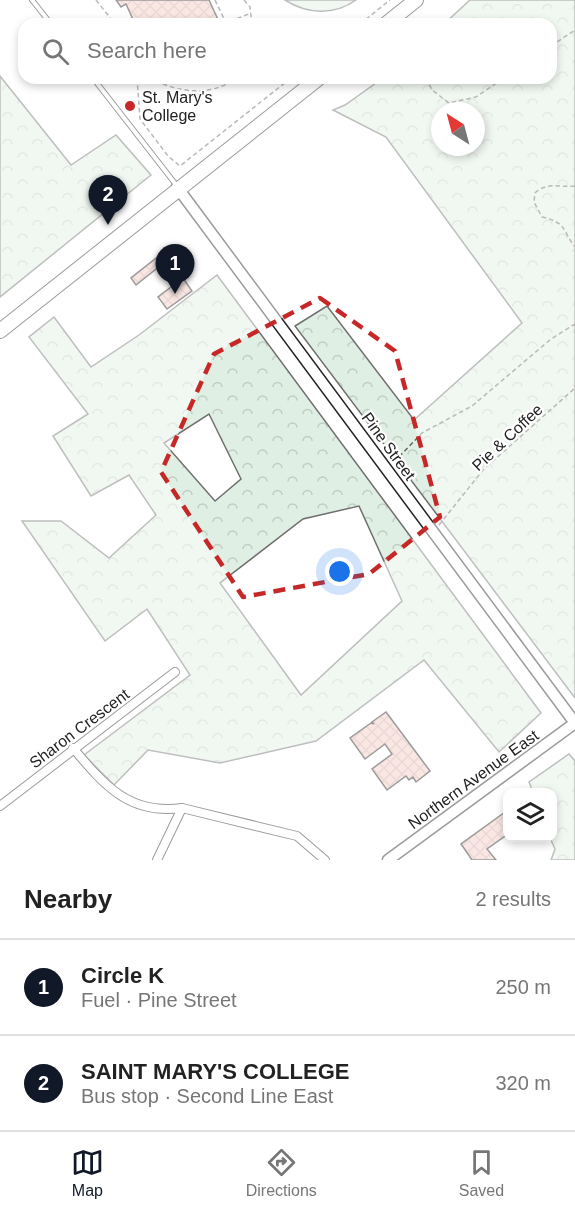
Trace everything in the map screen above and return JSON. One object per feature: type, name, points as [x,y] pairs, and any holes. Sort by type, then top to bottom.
[{"type":"highway","points":[[394,18],[416,0]]},
{"type":"highway","points":[[0,331],[312,84]]},
{"type":"street","name":"Pine Street","points":[[178,188],[575,723]]},
{"type":"street","name":"Sharon Crescent","points":[[0,806],[175,672]]},
{"type":"street","name":"Northern Avenue East","points":[[388,860],[575,723]]},
{"type":"street","points":[[74,748],[98,777],[126,801],[171,810],[182,808],[297,836],[326,860]]},
{"type":"street","points":[[157,860],[167,845],[182,808]]},
{"type":"lane","points":[[32,0],[46,18]]},
{"type":"lane","points":[[98,84],[178,188]]},
{"type":"path","points":[[96,0],[110,18]]},
{"type":"path","points":[[215,0],[224,18]]},
{"type":"path","points":[[244,0],[251,18]]},
{"type":"path","points":[[368,18],[390,0]]},
{"type":"path","points":[[238,18],[251,13]]},
{"type":"path","points":[[557,42],[575,30]]},
{"type":"path","points":[[137,84],[140,119],[168,156],[180,166],[283,84]]},
{"type":"path","points":[[161,84],[170,88],[205,91],[226,84]]},
{"type":"path","points":[[429,84],[432,90],[449,103],[476,97],[495,84]]},
{"type":"path","points":[[575,186],[555,184],[541,188],[535,193],[534,202],[542,217],[555,220],[566,230],[575,247]]},
{"type":"path","points":[[387,470],[423,433],[472,406],[551,339],[575,324]]},
{"type":"path","name":"Pie & Coffee","points":[[433,531],[444,522],[483,470],[575,388]]},
{"type":"highlighted area","points":[[320,298],[395,351],[440,517],[369,574],[243,597],[161,472],[214,354]]},
{"type":"green space","points":[[285,0],[356,0],[339,9],[320,11],[302,8]]},
{"type":"green space","points":[[470,0],[575,0],[575,698],[295,326],[327,306],[414,420],[522,323],[386,137],[333,110],[345,105],[375,84],[557,84],[557,18],[450,18]]},
{"type":"green space","points":[[0,76],[71,165],[116,135],[151,175],[0,297]]},
{"type":"green space","points":[[217,275],[541,713],[499,752],[424,660],[316,741],[220,763],[148,750],[114,785],[84,755],[190,675],[147,609],[105,641],[22,521],[61,521],[109,558],[156,515],[129,475],[91,496],[53,436],[88,414],[29,337],[54,317],[91,367],[139,335]],"holes":[[[209,414],[241,479],[215,501],[164,443]],[[359,506],[402,601],[301,695],[220,583],[303,519]]]},
{"type":"green space","points":[[569,754],[575,761],[575,860],[551,860],[555,849],[552,842],[557,842],[557,788],[531,788],[529,782]]},
{"type":"building","points":[[116,0],[209,0],[217,18],[132,18],[126,4],[121,7]]},
{"type":"building","points":[[170,247],[175,254],[136,285],[131,278]]},
{"type":"building","points":[[183,278],[192,291],[167,309],[158,297]]},
{"type":"building","points":[[386,712],[430,771],[416,782],[413,777],[409,780],[406,776],[387,790],[372,769],[392,754],[385,744],[365,759],[350,738],[371,723],[374,724],[372,722]]},
{"type":"building","points":[[503,814],[503,838],[487,849],[496,860],[472,860],[461,844]]},
{"type":"place","name":"St. Mary's College","points":[[130,106]]},
{"type":"place","name":"SAINT MARY'S COLLEGE","points":[[108,225]]},
{"type":"place","name":"Circle K","points":[[175,294]]}]
